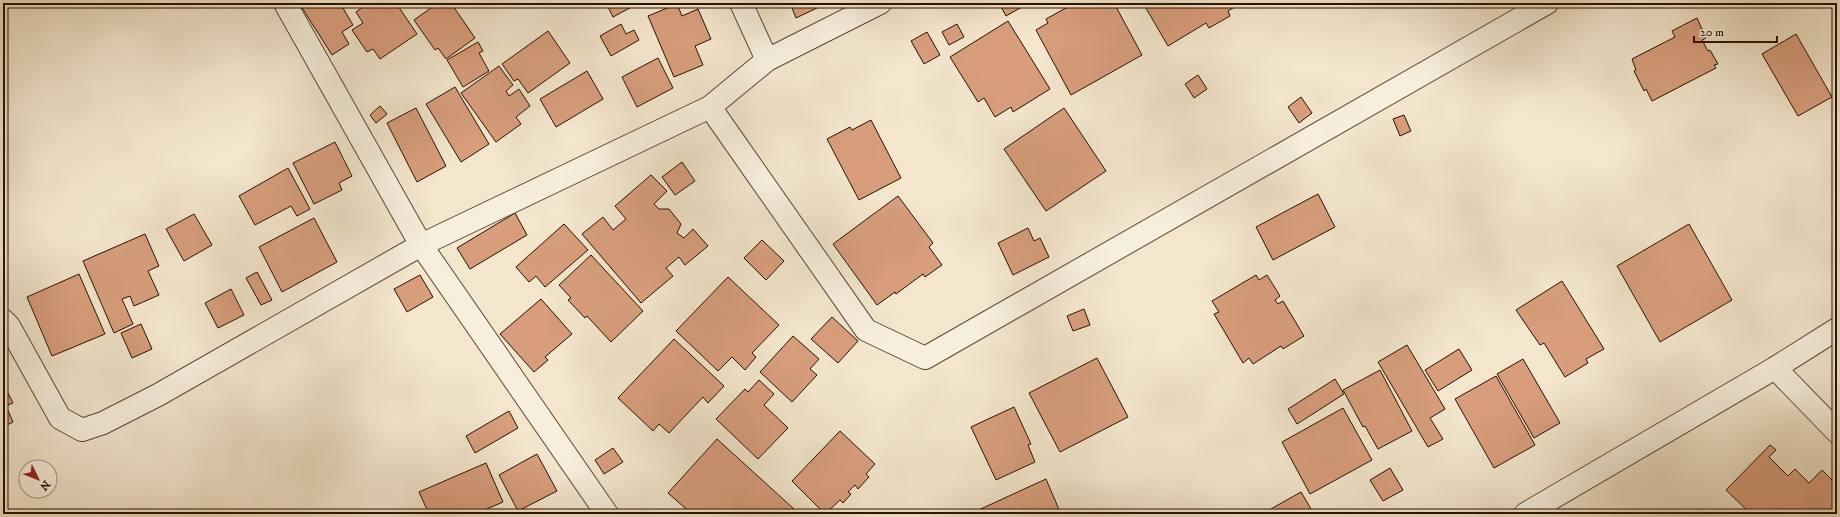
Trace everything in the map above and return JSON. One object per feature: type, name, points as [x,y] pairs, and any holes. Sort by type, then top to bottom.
[{"type":"street","points":[[285,3],[421,245],[608,514]]},
{"type":"street","points":[[741,3],[767,60]]},
{"type":"street","points":[[3,320],[8,326],[60,418],[82,430],[103,423],[158,395],[421,245],[710,107],[767,60],[880,3]]},
{"type":"street","points":[[710,107],[866,330],[925,358],[1547,3]]},
{"type":"street","points":[[1525,514],[1775,368],[1837,329]]},
{"type":"street","points":[[1775,368],[1837,432]]},
{"type":"building","points":[[299,3],[340,3],[353,25],[342,32],[349,44],[332,55]]},
{"type":"building","points":[[361,3],[396,3],[417,34],[380,59],[373,49],[367,52],[352,30],[363,23],[356,12],[363,7]]},
{"type":"building","points":[[438,3],[451,3],[475,38],[446,59],[438,48],[435,50],[414,20]]},
{"type":"building","points":[[606,3],[639,3],[613,17]]},
{"type":"building","points":[[790,3],[815,3],[817,8],[796,18]]},
{"type":"building","points":[[999,3],[1020,3],[1022,7],[1006,16]]},
{"type":"building","points":[[1075,3],[1094,3],[1095,6],[1102,3],[1114,3],[1142,55],[1071,95],[1036,30],[1048,23],[1046,19]]},
{"type":"building","points":[[1143,3],[1230,3],[1233,8],[1228,11],[1230,16],[1209,28],[1206,23],[1168,46]]},
{"type":"building","points":[[677,4],[682,16],[698,9],[711,39],[695,46],[703,65],[674,77],[648,16]]},
{"type":"building","points":[[1697,18],[1706,38],[1702,40],[1718,64],[1714,65],[1716,68],[1652,101],[1646,89],[1644,91],[1634,71],[1636,70],[1632,59],[1675,37],[1672,31]]},
{"type":"building","points":[[1008,21],[1050,89],[1013,112],[1011,107],[995,117],[984,98],[978,102],[950,57]]},
{"type":"building","points":[[621,24],[626,34],[634,30],[639,40],[611,56],[600,36]]},
{"type":"building","points":[[957,24],[964,37],[949,45],[942,32]]},
{"type":"building","points":[[548,31],[570,63],[528,93],[518,79],[514,81],[502,64]]},
{"type":"building","points":[[927,32],[940,55],[924,64],[911,41]]},
{"type":"building","points":[[1796,34],[1832,97],[1798,116],[1762,54]]},
{"type":"building","points":[[478,42],[483,51],[479,53],[489,71],[463,87],[447,60]]},
{"type":"building","points":[[658,58],[673,88],[637,107],[622,77]]},
{"type":"building","points":[[499,66],[513,85],[506,91],[509,96],[519,89],[530,106],[516,117],[521,124],[496,142],[461,93]]},
{"type":"building","points":[[587,71],[603,99],[556,127],[540,99]]},
{"type":"building","points":[[1198,75],[1207,89],[1194,98],[1185,84]]},
{"type":"building","points":[[455,87],[489,144],[461,162],[426,104]]},
{"type":"building","points":[[1301,97],[1312,113],[1299,123],[1288,107]]},
{"type":"building","points":[[380,106],[387,114],[376,123],[370,115]]},
{"type":"building","points":[[416,108],[446,166],[417,182],[387,123]]},
{"type":"building","points":[[1064,108],[1106,171],[1046,211],[1004,149]]},
{"type":"building","points":[[1404,115],[1411,131],[1400,136],[1393,119]]},
{"type":"building","points":[[871,120],[901,178],[859,200],[827,139],[850,127],[852,130]]},
{"type":"building","points":[[335,142],[352,176],[339,183],[342,190],[314,204],[293,163]]},
{"type":"building","points":[[682,162],[695,181],[675,195],[662,177]]},
{"type":"building","points":[[288,168],[310,209],[297,216],[291,206],[255,225],[239,196]]},
{"type":"building","points":[[651,175],[667,191],[654,204],[659,209],[669,209],[681,224],[677,233],[684,238],[693,229],[708,246],[685,265],[679,257],[666,268],[673,276],[641,303],[582,234],[603,217],[613,230],[626,219],[615,206]]},
{"type":"building","points":[[1318,194],[1335,227],[1273,260],[1256,227]]},
{"type":"building","points":[[898,196],[933,243],[929,247],[942,265],[925,277],[923,274],[896,294],[895,292],[877,305],[833,244]]},
{"type":"building","points":[[515,213],[527,235],[470,269],[457,248]]},
{"type":"building","points":[[194,214],[212,245],[184,261],[166,229]]},
{"type":"building","points":[[314,218],[337,262],[282,292],[259,247]]},
{"type":"building","points":[[564,224],[588,250],[545,287],[536,276],[529,282],[516,267]]},
{"type":"building","points":[[1689,224],[1732,300],[1660,342],[1617,266]]},
{"type":"building","points":[[1028,228],[1034,241],[1040,238],[1049,257],[1013,275],[998,243]]},
{"type":"building","points":[[145,234],[159,266],[148,271],[159,295],[134,306],[130,296],[122,299],[133,324],[114,333],[83,261]]},
{"type":"building","points":[[762,240],[784,261],[766,280],[744,258]]},
{"type":"building","points":[[591,255],[643,311],[611,342],[587,316],[585,318],[568,300],[571,298],[559,285]]},
{"type":"building","points":[[257,272],[272,300],[261,305],[246,278]]},
{"type":"building","points":[[79,274],[105,334],[52,356],[27,297]]},
{"type":"building","points":[[420,275],[433,297],[407,312],[394,289]]},
{"type":"building","points":[[1256,275],[1259,280],[1267,275],[1280,296],[1275,300],[1278,304],[1283,301],[1304,336],[1283,349],[1281,346],[1253,364],[1249,358],[1243,363],[1214,314],[1219,312],[1212,301]]},
{"type":"building","points":[[728,277],[779,325],[752,353],[756,357],[745,370],[732,357],[718,371],[676,331]]},
{"type":"building","points":[[1562,281],[1604,349],[1586,359],[1588,363],[1565,377],[1544,343],[1540,345],[1516,310]]},
{"type":"building","points":[[231,289],[244,315],[218,328],[205,303]]},
{"type":"building","points":[[541,299],[572,334],[545,357],[548,360],[534,372],[500,334]]},
{"type":"building","points":[[1084,309],[1090,325],[1073,331],[1067,316]]},
{"type":"building","points":[[832,317],[858,341],[838,363],[811,339]]},
{"type":"building","points":[[141,324],[152,349],[132,358],[121,333]]},
{"type":"building","points":[[793,336],[819,359],[810,369],[817,375],[792,402],[760,372]]},
{"type":"building","points":[[674,339],[724,386],[708,403],[703,397],[669,433],[659,424],[653,431],[618,398]]},
{"type":"building","points":[[1407,345],[1445,409],[1430,418],[1443,439],[1428,447],[1378,362]]},
{"type":"building","points":[[1459,349],[1472,370],[1438,391],[1425,370]]},
{"type":"building","points":[[1097,358],[1128,417],[1060,452],[1029,393]]},
{"type":"building","points":[[1523,359],[1560,423],[1534,438],[1497,374]]},
{"type":"building","points":[[1380,370],[1412,431],[1378,449],[1365,426],[1363,427],[1343,390]]},
{"type":"building","points":[[1496,376],[1535,445],[1494,468],[1455,399]]},
{"type":"building","points":[[1335,379],[1344,394],[1297,424],[1288,409]]},
{"type":"building","points":[[759,380],[774,394],[764,405],[788,428],[758,459],[716,419],[745,389],[748,392]]},
{"type":"building","points":[[3,383],[13,403],[6,406],[13,422],[3,427]]},
{"type":"building","points":[[1014,407],[1031,444],[1028,445],[1035,462],[996,480],[971,427]]},
{"type":"building","points":[[1343,408],[1372,460],[1310,494],[1282,442]]},
{"type":"building","points":[[509,411],[518,428],[475,453],[466,436]]},
{"type":"building","points":[[840,431],[875,464],[866,474],[869,477],[858,489],[855,485],[848,492],[851,494],[843,503],[840,500],[825,514],[792,481]]},
{"type":"building","points":[[717,439],[794,509],[789,514],[692,514],[668,493]]},
{"type":"building","points":[[1770,445],[1776,450],[1769,457],[1788,476],[1795,469],[1809,483],[1822,470],[1837,485],[1837,514],[1751,514],[1726,490]]},
{"type":"building","points":[[613,448],[623,462],[604,474],[595,460]]},
{"type":"building","points":[[537,454],[557,491],[518,511],[499,475]]},
{"type":"building","points":[[486,463],[503,502],[482,511],[483,514],[429,514],[419,492]]},
{"type":"building","points":[[1390,468],[1403,490],[1383,501],[1370,480]]},
{"type":"building","points":[[1046,479],[1061,514],[972,513]]},
{"type":"building","points":[[1301,492],[1314,514],[1262,514]]}]
